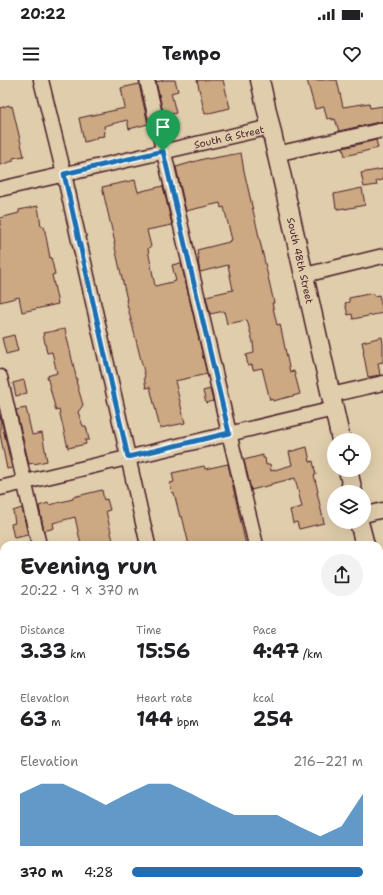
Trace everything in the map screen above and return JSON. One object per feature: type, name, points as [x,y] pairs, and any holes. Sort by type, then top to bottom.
[{"type":"main road","name":"South 48th Street","points":[[260,80],[340,433]]},
{"type":"main road","points":[[361,529],[364,541]]},
{"type":"street","points":[[41,80],[64,174],[147,541]]},
{"type":"street","points":[[147,80],[255,541]]},
{"type":"street","name":"South G Street","points":[[0,189],[271,127]]},
{"type":"street","points":[[276,154],[383,130]]},
{"type":"street","points":[[305,275],[383,256]]},
{"type":"street","points":[[0,377],[38,541]]},
{"type":"street","points":[[0,488],[229,433],[333,402],[383,383]]},
{"type":"street","points":[[371,513],[383,510]]},
{"type":"building","points":[[175,80],[178,91],[171,93],[176,113],[164,116],[156,82]]},
{"type":"building","points":[[197,80],[223,80],[230,108],[205,114]]},
{"type":"building","points":[[307,80],[337,80],[343,107],[369,103],[370,108],[383,106],[383,121],[339,131],[335,119],[327,119],[324,107],[315,109]]},
{"type":"building","points":[[139,84],[148,124],[129,129],[127,120],[104,126],[105,136],[96,137],[96,139],[84,142],[79,118],[125,108],[121,88]]},
{"type":"building","points":[[9,105],[10,107],[12,106],[24,156],[13,158],[13,161],[0,165],[0,108]]},
{"type":"building","points":[[376,140],[378,148],[345,156],[343,148]]},
{"type":"building","points":[[241,153],[274,303],[272,303],[277,325],[280,324],[290,372],[294,371],[300,394],[273,401],[272,399],[270,400],[262,368],[253,370],[252,365],[248,366],[246,355],[254,353],[253,342],[247,320],[227,324],[224,311],[210,314],[206,296],[233,290],[228,265],[200,272],[197,250],[232,240],[224,207],[221,208],[220,203],[186,211],[176,167],[207,158]]},
{"type":"building","points":[[383,169],[383,180],[376,181],[377,185],[364,187],[361,173]]},
{"type":"building","points":[[135,180],[138,192],[163,186],[172,225],[147,230],[151,247],[148,248],[149,255],[155,286],[176,281],[172,265],[181,263],[207,374],[175,381],[185,423],[160,428],[150,387],[146,388],[145,376],[126,300],[102,187]]},
{"type":"building","points":[[362,188],[365,205],[345,209],[336,208],[334,194]]},
{"type":"building","points":[[38,206],[41,226],[44,226],[50,258],[51,257],[55,274],[52,275],[58,304],[22,312],[19,297],[0,302],[0,218],[19,213],[19,210]]},
{"type":"building","points":[[373,293],[374,296],[379,295],[383,313],[353,319],[352,314],[348,315],[345,303],[349,302],[349,298]]},
{"type":"building","points":[[65,329],[76,381],[83,405],[78,412],[83,426],[86,426],[89,440],[85,440],[86,444],[68,448],[59,410],[56,411],[47,376],[57,373],[52,352],[47,353],[43,333]]},
{"type":"building","points":[[14,335],[18,351],[6,354],[2,338]]},
{"type":"building","points":[[382,337],[383,362],[378,363],[380,375],[368,377],[362,342]]},
{"type":"building","points":[[24,380],[27,393],[16,396],[13,383]]},
{"type":"building","points":[[210,389],[213,401],[206,403],[203,391]]},
{"type":"building","points":[[26,408],[32,435],[42,433],[47,461],[29,464],[16,410]]},
{"type":"building","points":[[0,415],[12,468],[7,469],[0,434]]},
{"type":"building","points":[[307,447],[310,462],[313,461],[317,492],[324,523],[299,529],[297,522],[293,523],[290,510],[302,507],[295,478],[251,490],[244,460],[263,455],[266,465],[270,464],[271,471],[292,465],[289,452]]},
{"type":"building","points":[[228,464],[245,541],[188,541],[182,516],[180,517],[174,493],[172,493],[170,483],[174,482],[172,473],[204,466],[205,469]]},
{"type":"building","points":[[102,490],[104,500],[107,499],[110,510],[106,511],[113,541],[80,541],[75,517],[53,523],[54,528],[44,531],[39,506],[73,499],[73,497]]},
{"type":"building","points":[[22,508],[28,535],[14,538],[11,524],[15,523],[13,511]]},
{"type":"route","points":[[163,151],[229,433],[128,457],[64,174],[163,151]]}]
